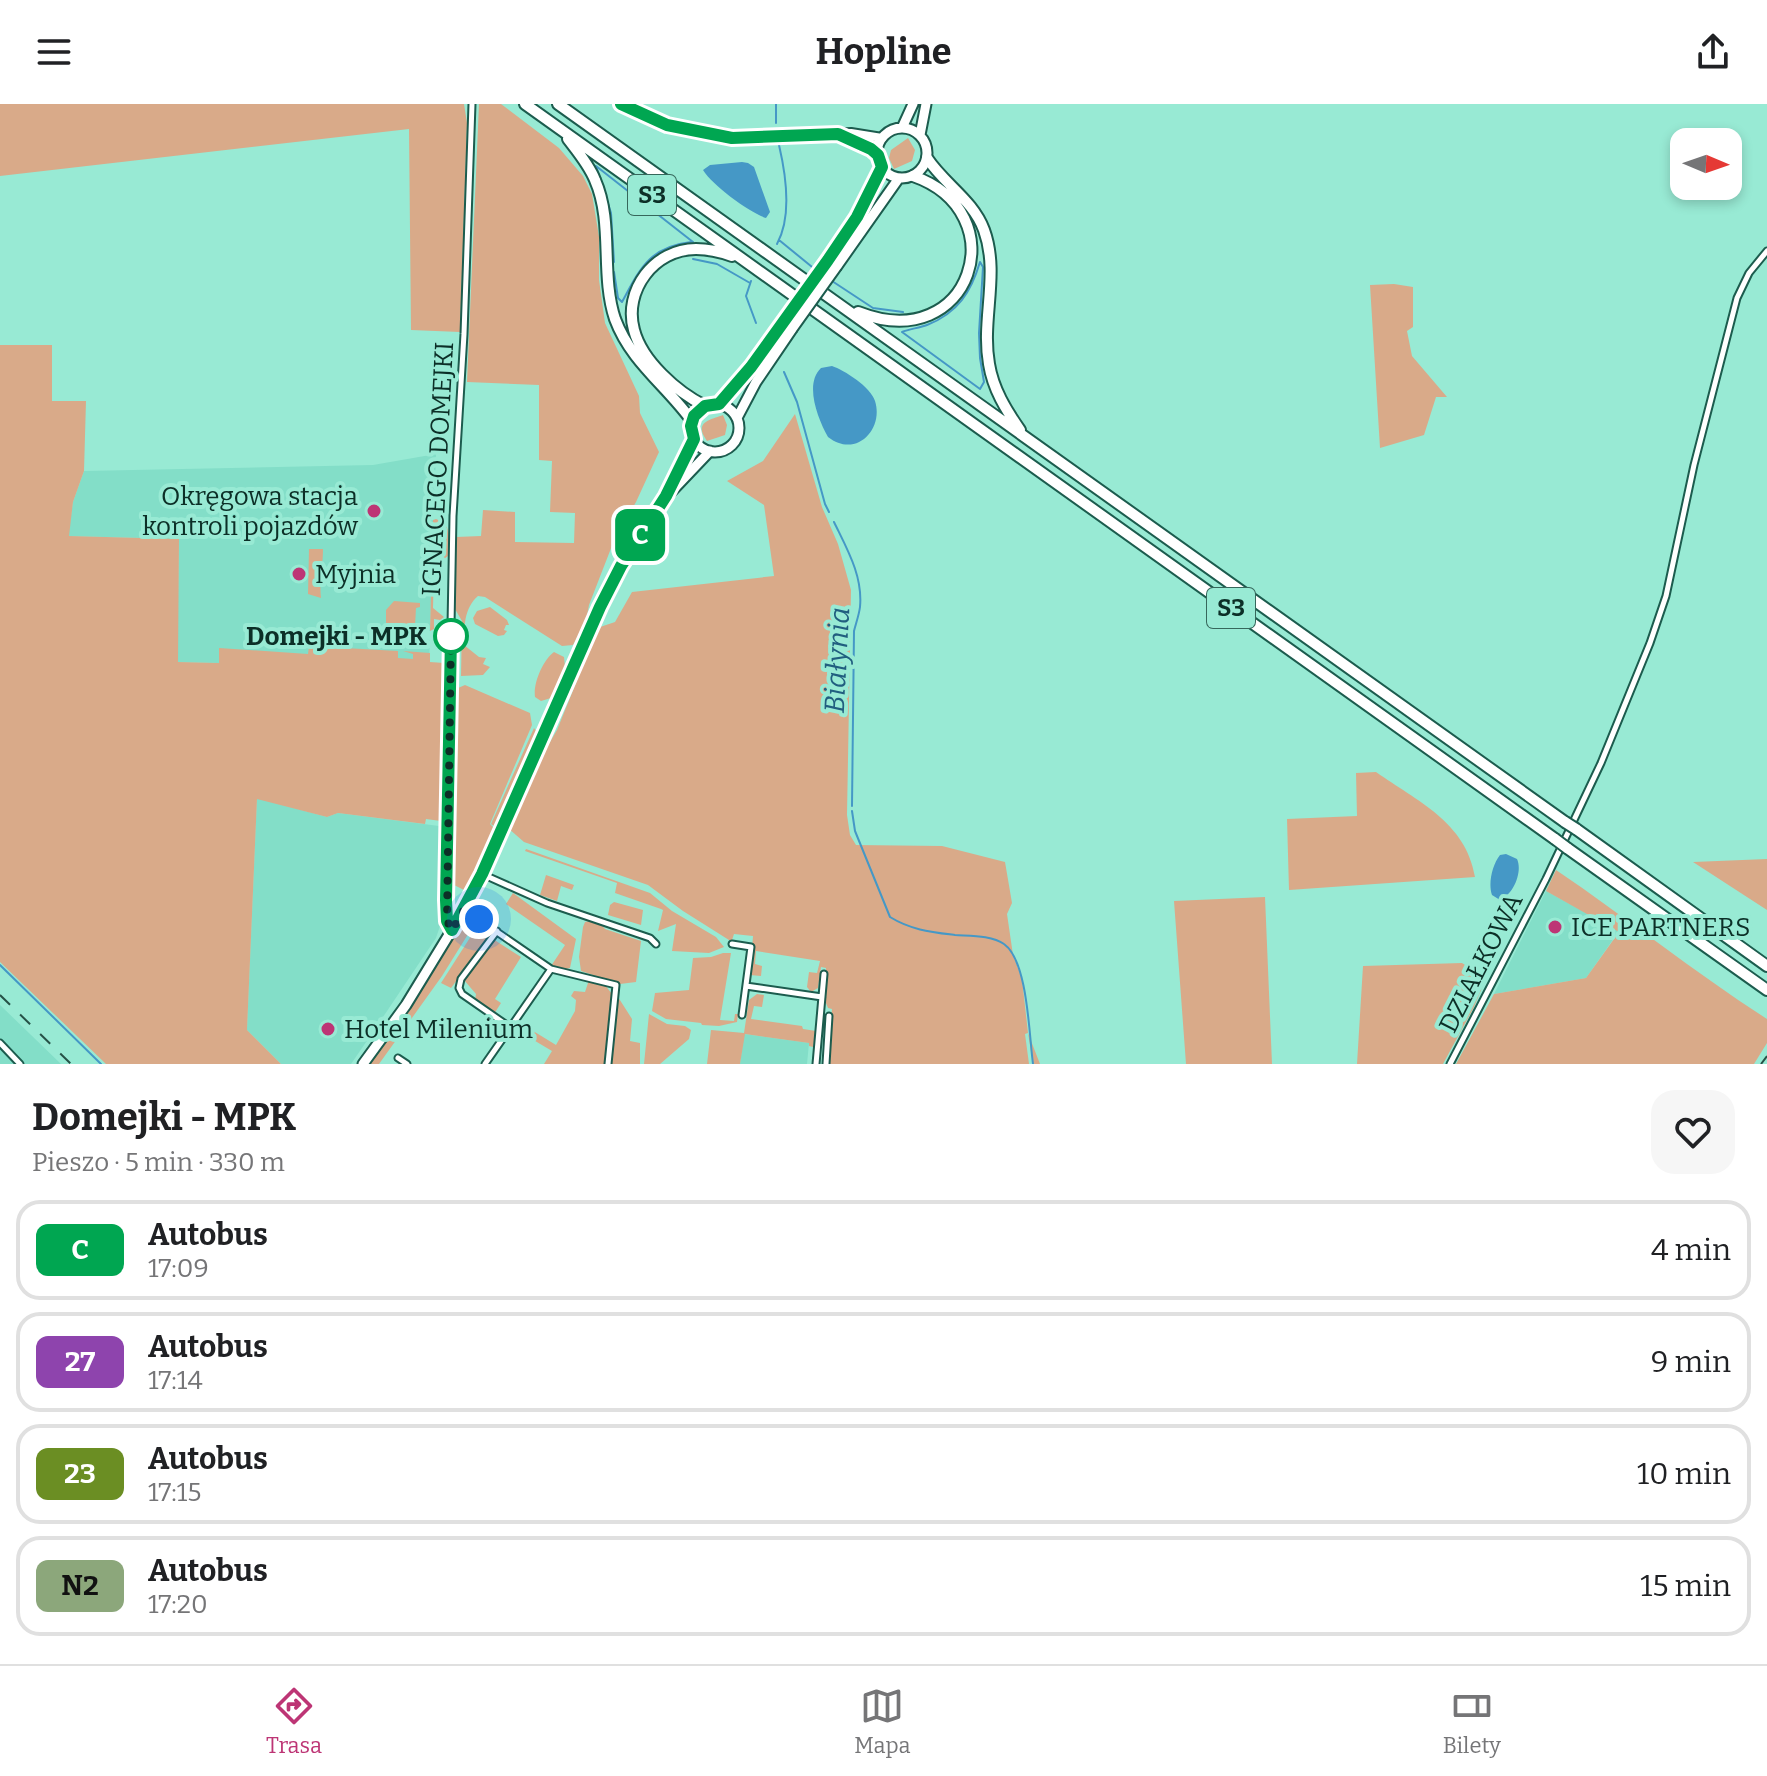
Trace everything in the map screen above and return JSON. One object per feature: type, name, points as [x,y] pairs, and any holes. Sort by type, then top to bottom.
[{"type":"highway","name":"S3","points":[[525,104],[1767,990]]},
{"type":"highway","name":"S3","points":[[558,104],[1767,966]]},
{"type":"highway","points":[[562,131],[590,170],[602,199],[610,298],[619,328],[644,369],[692,421]]},
{"type":"highway","points":[[927,158],[968,203],[986,234],[991,279],[988,362],[996,390],[1024,435]]},
{"type":"highway","points":[[838,303],[886,321],[911,322],[938,311],[953,298],[966,280],[972,253],[968,226],[961,212],[934,185],[913,176]]},
{"type":"highway","points":[[705,406],[667,378],[644,353],[634,332],[633,299],[643,276],[662,258],[674,253],[695,249],[716,251],[742,259]]},
{"type":"main road","points":[[621,104],[667,125],[732,138],[851,133],[882,138]]},
{"type":"main road","points":[[902,128],[913,104]]},
{"type":"main road","points":[[920,135],[926,104]]},
{"type":"main road","points":[[902,128],[920,135],[927,146],[927,158],[921,170],[913,176],[899,178],[888,174],[878,155],[882,138],[892,130],[902,128]]},
{"type":"main road","points":[[838,134],[878,155]]},
{"type":"main road","points":[[719,404],[751,367],[828,260],[857,217],[882,167]]},
{"type":"main road","points":[[737,418],[756,382],[899,178]]},
{"type":"main road","points":[[363,1064],[406,1005],[464,910],[600,607],[627,555],[666,496],[694,439],[692,421],[697,412],[705,406],[719,404],[730,408],[737,418],[739,431],[733,443],[721,451],[702,448],[694,439]]},
{"type":"main road","points":[[666,496],[710,451]]},
{"type":"street","name":"IGNACEGO DOMEJKI","points":[[452,930],[447,921],[446,895],[453,516],[464,334],[472,104]]},
{"type":"street","name":"DZIAŁKOWA","points":[[1450,1064],[1546,879],[1605,753],[1650,643],[1666,596],[1694,465],[1737,298],[1749,273],[1767,251]]},
{"type":"street","points":[[482,874],[547,903],[650,938],[656,944]]},
{"type":"street","points":[[464,910],[551,969],[616,985],[608,1064]]},
{"type":"street","points":[[497,931],[461,979],[459,988],[462,994],[511,1028]]},
{"type":"street","points":[[732,944],[751,947],[742,1015]]},
{"type":"street","points":[[485,1064],[551,969]]},
{"type":"street","points":[[816,1064],[824,974]]},
{"type":"street","points":[[746,986],[822,997]]},
{"type":"street","points":[[826,1064],[829,1016]]},
{"type":"street","points":[[0,1043],[20,1064]]},
{"type":"street","points":[[398,1058],[407,1064]]},
{"type":"shaded area","points":[[0,104],[464,104],[467,123],[460,332],[411,330],[409,129],[0,176]]},
{"type":"shaded area","points":[[479,104],[501,104],[559,148],[583,176],[592,194],[599,237],[599,280],[605,323],[639,396],[640,413],[659,452],[615,538],[589,605],[586,621],[573,645],[562,646],[485,597],[478,596],[467,612],[464,645],[479,657],[486,658],[483,664],[490,667],[483,675],[461,676],[462,621],[455,609],[456,537],[481,536],[483,510],[515,512],[515,542],[574,543],[575,513],[550,512],[552,461],[539,460],[539,385],[467,382]]},
{"type":"shaded area","points":[[908,138],[915,150],[912,161],[894,169],[889,158],[891,150]]},
{"type":"shaded area","points":[[742,162],[754,167],[770,212],[766,218],[732,198],[703,170],[710,165]]},
{"type":"shaded area","points":[[1370,285],[1413,287],[1413,327],[1407,331],[1412,356],[1447,397],[1436,397],[1424,435],[1380,448]]},
{"type":"shaded area","points":[[0,345],[52,345],[52,401],[86,401],[84,471],[73,502],[69,536],[179,539],[178,662],[219,663],[219,648],[308,654],[309,646],[398,651],[398,658],[413,659],[413,654],[403,651],[430,653],[430,662],[444,663],[441,821],[426,819],[425,824],[338,813],[327,817],[257,799],[247,1030],[281,1064],[106,1064],[0,962]]},
{"type":"shaded area","points":[[832,366],[863,385],[875,401],[875,422],[858,443],[838,443],[828,437],[820,421],[814,402],[814,383],[821,368]]},
{"type":"shaded area","points":[[795,414],[822,507],[838,544],[851,590],[847,815],[850,835],[856,845],[942,846],[1005,862],[1012,903],[1007,914],[1013,955],[1022,979],[1029,1064],[827,1064],[832,1009],[828,1008],[824,998],[826,968],[821,967],[818,988],[811,992],[807,987],[809,972],[817,973],[820,961],[756,951],[755,964],[762,966],[761,976],[750,975],[753,936],[734,934],[729,940],[648,885],[524,842],[508,828],[532,773],[557,730],[597,631],[615,622],[632,592],[774,576],[764,505],[727,481],[763,461]]},
{"type":"shaded area","points":[[723,415],[727,425],[725,435],[707,441],[702,426]]},
{"type":"shaded area","points":[[436,454],[430,631],[424,630],[423,639],[430,640],[429,662],[219,649],[219,663],[177,662],[179,539],[68,536],[73,502],[84,471],[373,465]]},
{"type":"shaded area","points":[[436,519],[448,529],[449,545],[448,556],[434,566],[433,608],[444,617],[434,619],[434,629],[430,631],[433,520]]},
{"type":"shaded area","points":[[309,549],[323,549],[321,598],[308,594]]},
{"type":"shaded area","points":[[394,601],[420,603],[420,607],[416,608],[415,626],[427,630],[389,628],[386,610]]},
{"type":"shaded area","points":[[490,607],[507,620],[509,625],[506,625],[504,635],[498,636],[475,624],[473,618],[477,611]]},
{"type":"shaded area","points":[[554,652],[564,657],[565,667],[551,698],[541,701],[535,697],[537,679],[546,660]]},
{"type":"shaded area","points":[[465,685],[530,713],[532,725],[490,824],[497,831],[468,892],[452,884],[451,862],[454,700],[458,688]]},
{"type":"shaded area","points":[[534,728],[537,732],[527,761],[498,829],[491,824]]},
{"type":"shaded area","points":[[1376,772],[1423,803],[1451,827],[1462,841],[1475,877],[1289,890],[1287,819],[1357,816],[1356,773]]},
{"type":"shaded area","points":[[257,798],[327,817],[338,813],[442,828],[440,926],[436,938],[351,1064],[281,1064],[247,1030]]},
{"type":"shaded area","points":[[526,849],[650,893],[672,911],[716,937],[724,947],[709,953],[672,951],[676,924],[658,931],[663,910],[615,893],[617,883]]},
{"type":"shaded area","points":[[1506,854],[1517,859],[1519,870],[1513,888],[1500,900],[1492,895],[1491,880],[1497,859]]},
{"type":"shaded area","points":[[1767,859],[1767,910],[1693,862]]},
{"type":"shaded area","points":[[1556,870],[1767,1019],[1767,1043],[1754,1064],[1456,1064],[1494,994],[1586,978],[1619,932],[1546,891]]},
{"type":"shaded area","points":[[546,875],[574,885],[572,890],[561,886],[557,901],[540,895]]},
{"type":"shaded area","points":[[1546,891],[1619,931],[1586,978],[1494,994]]},
{"type":"shaded area","points":[[513,893],[576,939],[570,968],[561,970],[551,966],[565,945],[506,904]]},
{"type":"shaded area","points":[[1265,897],[1272,1064],[1186,1064],[1174,901]]},
{"type":"shaded area","points":[[614,902],[643,910],[641,925],[608,915]]},
{"type":"shaded area","points":[[475,919],[475,923],[442,976],[379,1064],[370,1064],[393,1033],[398,1036],[394,1032],[462,924]]},
{"type":"shaded area","points":[[590,921],[641,941],[636,982],[620,984],[581,971],[579,957],[583,927],[585,922]]},
{"type":"shaded area","points":[[480,922],[490,929],[490,936],[451,988],[441,983]]},
{"type":"shaded area","points":[[493,939],[521,957],[495,999],[501,1003],[494,1014],[475,1001],[476,994],[464,980]]},
{"type":"shaded area","points":[[731,953],[720,1020],[734,1021],[735,1014],[738,1014],[737,1022],[719,1026],[702,1025],[666,1019],[652,1011],[655,993],[689,990],[693,958]]},
{"type":"shaded area","points":[[1462,963],[1486,978],[1443,1064],[1357,1064],[1363,966]]},
{"type":"shaded area","points":[[589,980],[605,985],[612,994],[605,1064],[544,1064],[552,1051],[515,1029],[518,1024],[525,1026],[556,1045],[575,1011],[576,1000],[571,996],[574,991],[585,992]]},
{"type":"shaded area","points":[[757,994],[764,995],[762,1007],[754,1006],[751,1019],[816,1031],[813,1047],[809,1043],[745,1034],[740,1064],[707,1064],[711,1030],[744,1033],[749,1000]]},
{"type":"shaded area","points":[[618,997],[632,1019],[630,1041],[640,1043],[640,1064],[610,1064]]},
{"type":"shaded area","points":[[0,1005],[61,1064],[0,1064]]},
{"type":"shaded area","points":[[649,1014],[667,1024],[685,1026],[691,1030],[689,1039],[660,1064],[644,1064]]},
{"type":"shaded area","points":[[1028,1033],[1040,1064],[1033,1064]]},
{"type":"shaded area","points":[[744,1034],[809,1043],[807,1064],[740,1064]]},
{"type":"waterway","name":"Białynia","points":[[776,104],[776,123]]},
{"type":"waterway","name":"Białynia","points":[[777,244],[786,209],[779,145]]},
{"type":"waterway","points":[[614,262],[611,213],[596,166],[693,242]]},
{"type":"waterway","points":[[779,240],[817,271]]},
{"type":"waterway","points":[[614,272],[618,298],[622,302],[641,270],[655,254],[691,242]]},
{"type":"waterway","points":[[693,259],[717,264],[750,283]]},
{"type":"waterway","points":[[980,262],[983,267],[979,333],[984,382],[980,389],[902,332],[938,320],[955,308],[972,283],[980,262]]},
{"type":"waterway","name":"Białynia","points":[[751,281],[746,296],[756,323]]},
{"type":"waterway","points":[[832,281],[873,308],[903,312]]},
{"type":"waterway","name":"Białynia","points":[[784,372],[797,402],[829,512]]},
{"type":"waterway","name":"Białynia","points":[[834,522],[853,563],[860,596],[854,631],[852,806]]},
{"type":"waterway","name":"Białynia","points":[[852,811],[855,831],[890,917],[921,930],[993,939],[1004,944],[1012,953],[1023,982],[1033,1064]]},
{"type":"waterway","points":[[0,965],[101,1064]]},
{"type":"railway","points":[[0,995],[71,1064]]},
{"type":"railway","points":[[1761,1064],[1767,1056]]},
{"type":"bus line","name":"C","points":[[451,636],[446,900],[447,921],[452,930],[482,874],[600,607],[621,566],[666,496],[694,439],[691,426],[694,416],[705,406],[719,404],[751,367],[857,217],[882,167],[878,155],[871,149],[838,134],[732,138],[667,125],[621,104]]},
{"type":"place","name":"Okręgowa stacja kontroli pojazdów","points":[[374,511]]},
{"type":"place","name":"Myjnia","points":[[299,574]]},
{"type":"place","name":"Domejki - MPK","points":[[451,636]]},
{"type":"place","name":"ICE PARTNERS","points":[[1555,927]]},
{"type":"place","name":"Hotel Milenium","points":[[328,1029]]},
{"type":"route","points":[[451,636],[447,921],[452,930],[464,910],[479,919]]}]
